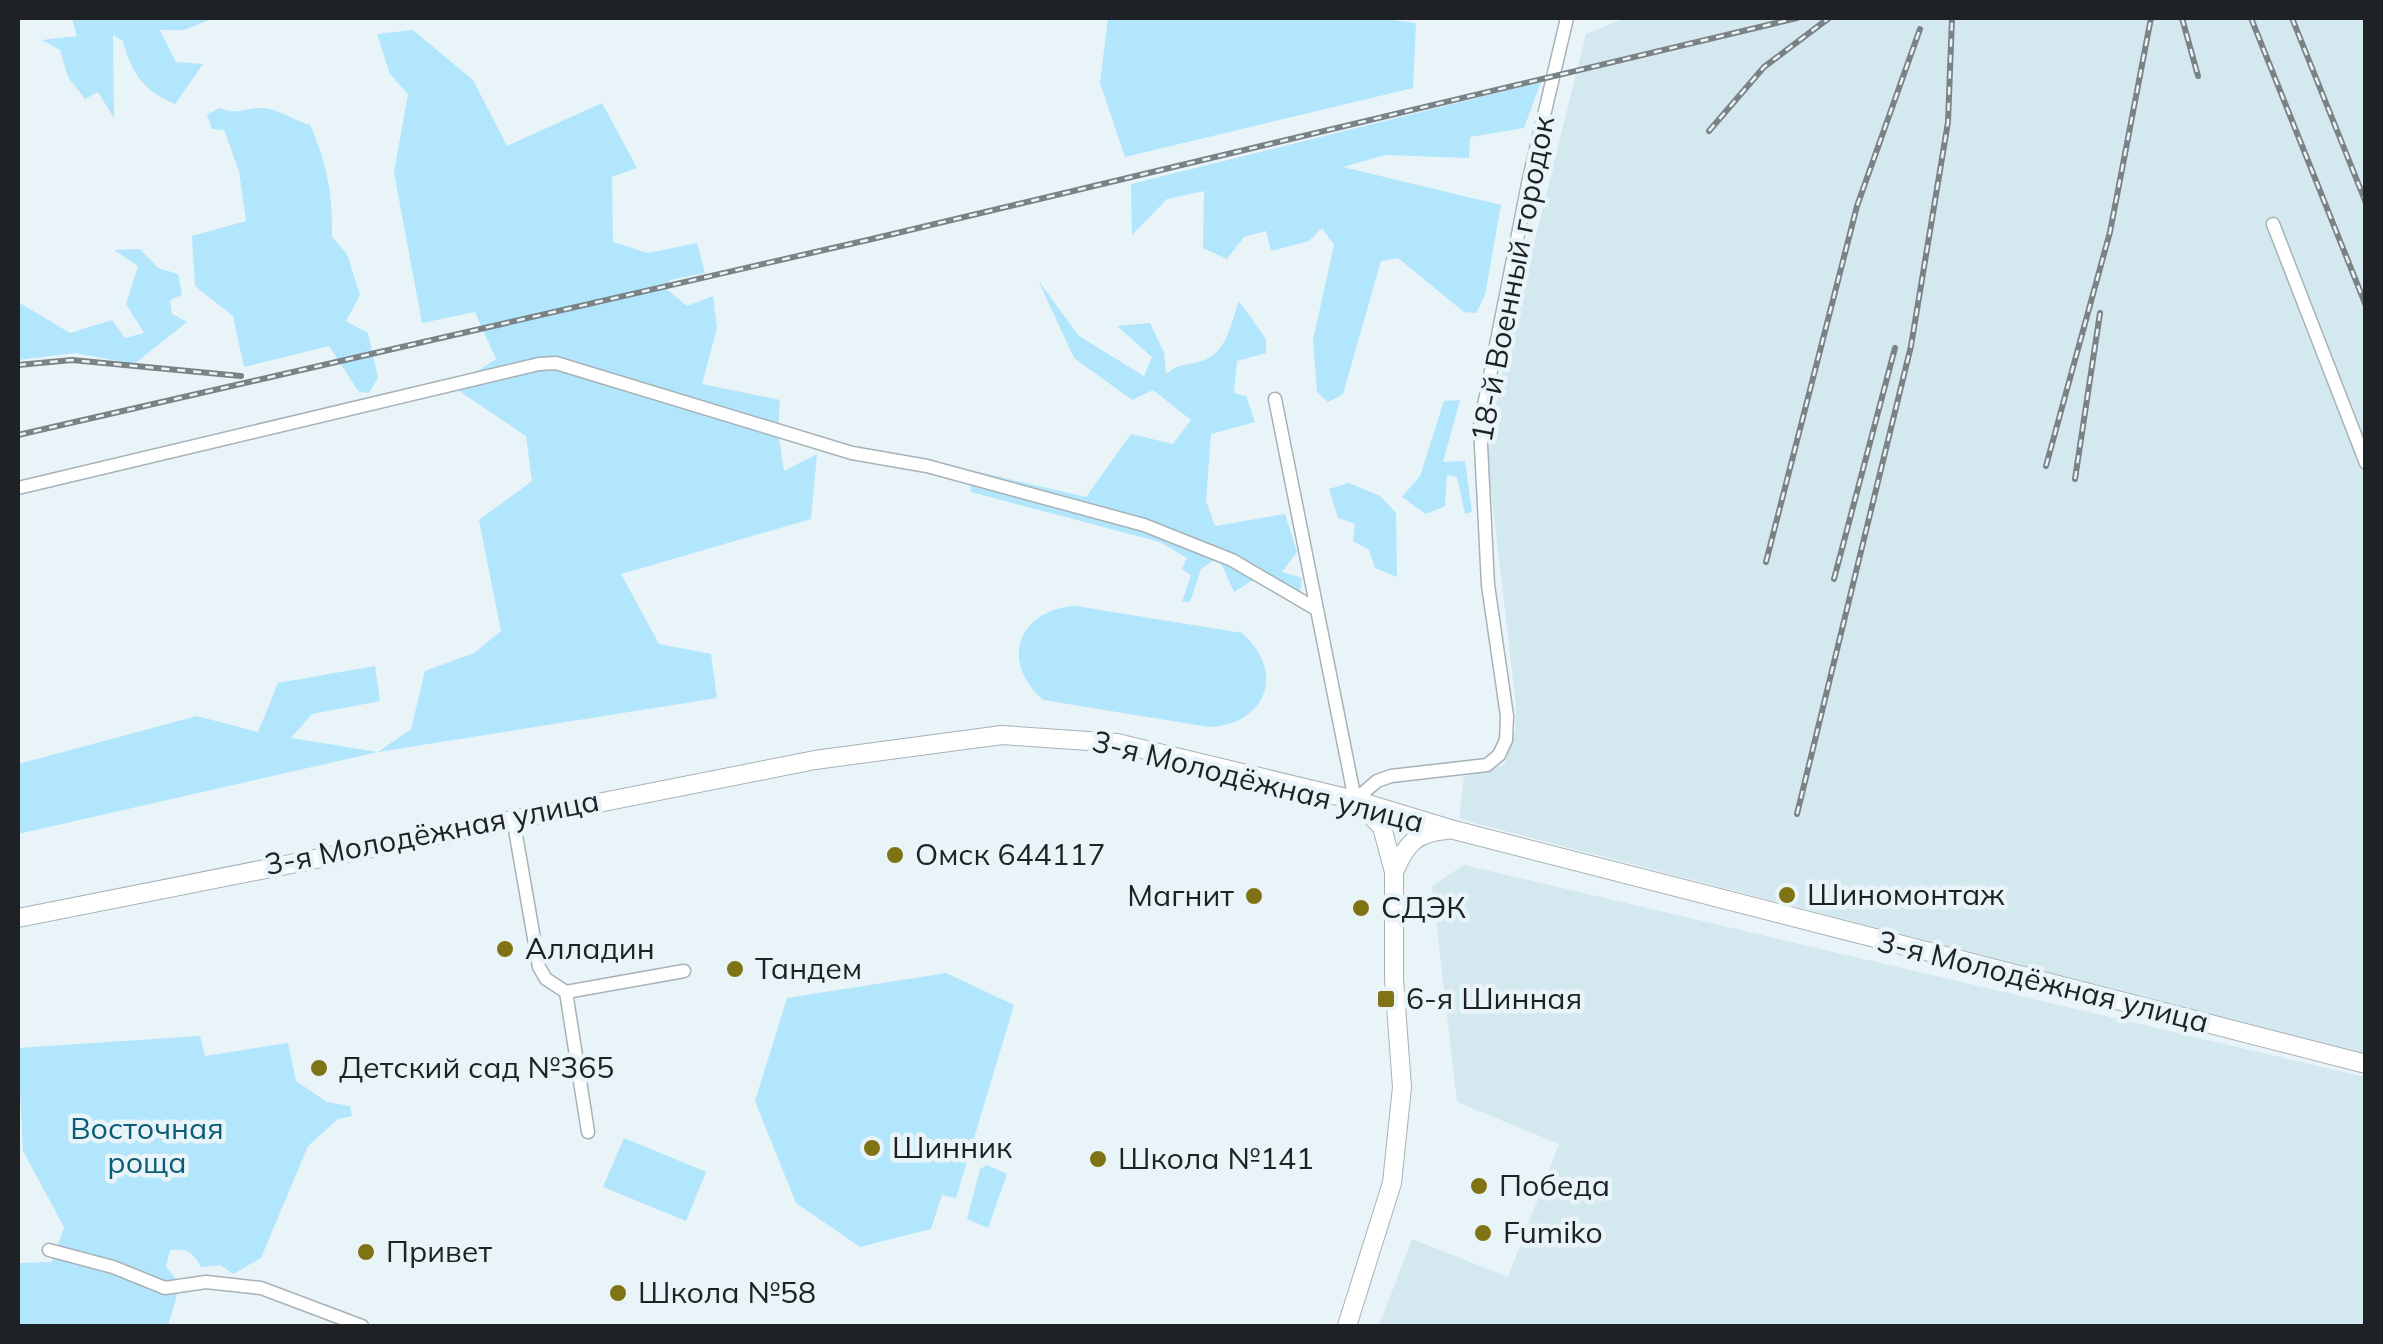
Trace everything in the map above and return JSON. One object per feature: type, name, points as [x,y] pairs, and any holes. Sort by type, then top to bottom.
[{"type":"main road","name":"3-я Молодёжная улица","points":[[18,918],[815,760],[1002,734],[1117,743],[1355,800],[1454,830],[2366,1064]]},
{"type":"main road","points":[[1347,1326],[1382,1220],[1398,1146],[1402,1087],[1394,872],[1382,827],[1355,800]]},
{"type":"main road","points":[[1394,872],[1411,840],[1428,832],[1454,830]]},
{"type":"street","name":"18-й Военный городок","points":[[1355,800],[1392,776],[1487,765],[1500,755],[1506,740],[1507,716],[1488,585],[1480,426],[1529,180],[1567,18]]},
{"type":"street","points":[[2273,224],[2366,463]]},
{"type":"street","points":[[18,488],[556,363],[852,453],[927,466],[1144,525],[1232,560],[1316,610]]},
{"type":"street","points":[[1275,399],[1355,800]]},
{"type":"street","points":[[513,818],[539,968],[546,979],[566,992],[684,971]]},
{"type":"street","points":[[566,992],[588,1132]]},
{"type":"street","points":[[48,1250],[114,1267],[165,1288],[206,1282],[261,1288],[362,1326]]},
{"type":"shaded area","points":[[2365,18],[2365,1055],[1459,819],[1464,776],[1504,765],[1515,731],[1516,706],[1487,456],[1488,429],[1586,34],[1621,20]]},
{"type":"shaded area","points":[[1464,865],[2365,1077],[2365,1326],[1379,1326],[1412,1239],[1508,1277],[1559,1144],[1457,1102],[1432,886]]},
{"type":"green space","points":[[72,18],[214,18],[184,30],[160,30],[176,62],[203,64],[175,104],[140,80],[123,41],[113,35],[114,118],[98,92],[85,99],[68,77],[60,50],[42,40],[77,36]]},
{"type":"green space","points":[[1108,18],[1376,18],[1416,23],[1413,88],[1125,157],[1100,83]]},
{"type":"green space","points":[[413,30],[473,80],[507,146],[602,103],[637,168],[612,177],[613,242],[648,253],[697,243],[705,273],[670,280],[664,287],[687,306],[713,296],[717,328],[702,384],[780,400],[778,432],[784,471],[817,454],[811,519],[621,574],[659,644],[711,654],[717,698],[378,752],[411,729],[425,671],[474,653],[501,631],[479,520],[532,481],[526,436],[453,387],[496,359],[475,312],[422,323],[394,172],[408,94],[390,74],[377,34]]},
{"type":"green space","points":[[1541,82],[1524,128],[1470,137],[1469,158],[1385,155],[1343,167],[1501,205],[1485,295],[1476,313],[1464,312],[1398,258],[1381,261],[1343,394],[1328,402],[1317,392],[1313,340],[1334,245],[1322,228],[1309,241],[1271,251],[1266,231],[1244,237],[1227,259],[1203,248],[1204,191],[1167,199],[1132,235],[1131,184]]},
{"type":"green space","points":[[219,108],[266,108],[310,125],[328,180],[332,237],[347,254],[360,295],[346,321],[368,333],[378,378],[369,393],[359,392],[329,346],[244,367],[233,316],[195,286],[192,236],[246,221],[239,171],[224,130],[212,129],[207,115]]},
{"type":"green space","points":[[140,249],[158,268],[178,274],[182,295],[170,300],[172,314],[187,322],[134,364],[75,353],[18,360],[18,302],[70,333],[112,320],[125,338],[144,333],[126,304],[138,266],[114,250]]},
{"type":"green space","points":[[1038,280],[1079,336],[1144,376],[1152,357],[1117,326],[1150,323],[1164,353],[1166,374],[1217,351],[1227,336],[1239,301],[1266,339],[1266,353],[1237,361],[1234,393],[1246,396],[1255,422],[1211,434],[1206,501],[1215,526],[1285,514],[1297,552],[1282,572],[1302,578],[1298,606],[1261,575],[1234,592],[1218,557],[1201,569],[1190,602],[1182,602],[1191,575],[1182,569],[1187,558],[1160,542],[971,492],[966,469],[1086,497],[1131,434],[1173,444],[1191,420],[1153,390],[1132,400],[1074,358]]},
{"type":"green space","points":[[1460,400],[1443,462],[1465,461],[1472,512],[1465,514],[1457,477],[1447,475],[1445,506],[1426,514],[1402,497],[1420,476],[1444,401]]},
{"type":"green space","points":[[1349,483],[1380,496],[1396,513],[1397,577],[1375,568],[1369,550],[1353,541],[1355,524],[1338,518],[1329,489]]},
{"type":"green space","points":[[1076,606],[1242,633],[1264,664],[1264,694],[1245,717],[1209,727],[1043,700],[1021,669],[1021,640],[1040,616]]},
{"type":"green space","points":[[375,666],[380,701],[312,714],[291,738],[378,752],[18,834],[18,764],[197,716],[258,732],[278,683]]},
{"type":"green space","name":"Шинник","points":[[946,973],[1014,1005],[956,1198],[942,1195],[931,1229],[860,1247],[796,1203],[755,1101],[787,998]]},
{"type":"green space","name":"Восточная роща","points":[[200,1036],[205,1056],[288,1043],[296,1081],[327,1102],[350,1106],[352,1116],[338,1119],[308,1146],[261,1258],[233,1274],[220,1265],[201,1267],[185,1251],[170,1250],[166,1266],[180,1285],[168,1326],[18,1326],[18,1263],[52,1262],[64,1227],[23,1151],[18,1048]]},
{"type":"green space","points":[[624,1138],[706,1172],[686,1221],[603,1187]]},
{"type":"green space","points":[[987,1165],[1007,1174],[988,1228],[967,1219],[980,1169]]},
{"type":"railway","points":[[18,435],[872,239],[1797,18]]},
{"type":"railway","points":[[1709,131],[1764,67],[1829,18]]},
{"type":"railway","points":[[1797,814],[1911,346],[1948,122],[1952,18]]},
{"type":"railway","points":[[2046,466],[2110,232],[2151,18]]},
{"type":"railway","points":[[2182,18],[2198,76]]},
{"type":"railway","points":[[2251,18],[2366,306]]},
{"type":"railway","points":[[2292,18],[2366,203]]},
{"type":"railway","points":[[1766,562],[1857,206],[1920,29]]},
{"type":"railway","points":[[2075,479],[2100,313]]},
{"type":"railway","points":[[1834,579],[1895,348]]},
{"type":"railway","points":[[18,365],[72,360],[241,376]]},
{"type":"place","name":"Омск 644117","points":[[895,855]]},
{"type":"place","name":"Шиномонтаж","points":[[1787,895]]},
{"type":"place","name":"Магнит","points":[[1254,896]]},
{"type":"place","name":"СДЭК","points":[[1361,908]]},
{"type":"place","name":"Алладин","points":[[505,949]]},
{"type":"place","name":"Тандем","points":[[735,969]]},
{"type":"place","name":"6-я Шинная","points":[[1386,999]]},
{"type":"place","name":"Детский сад №365","points":[[319,1068]]},
{"type":"place","name":"Шинник","points":[[872,1148]]},
{"type":"place","name":"Школа №141","points":[[1098,1159]]},
{"type":"place","name":"Победа","points":[[1479,1186]]},
{"type":"place","name":"Fumiko","points":[[1483,1233]]},
{"type":"place","name":"Привет","points":[[366,1252]]},
{"type":"place","name":"Школа №58","points":[[618,1293]]}]
